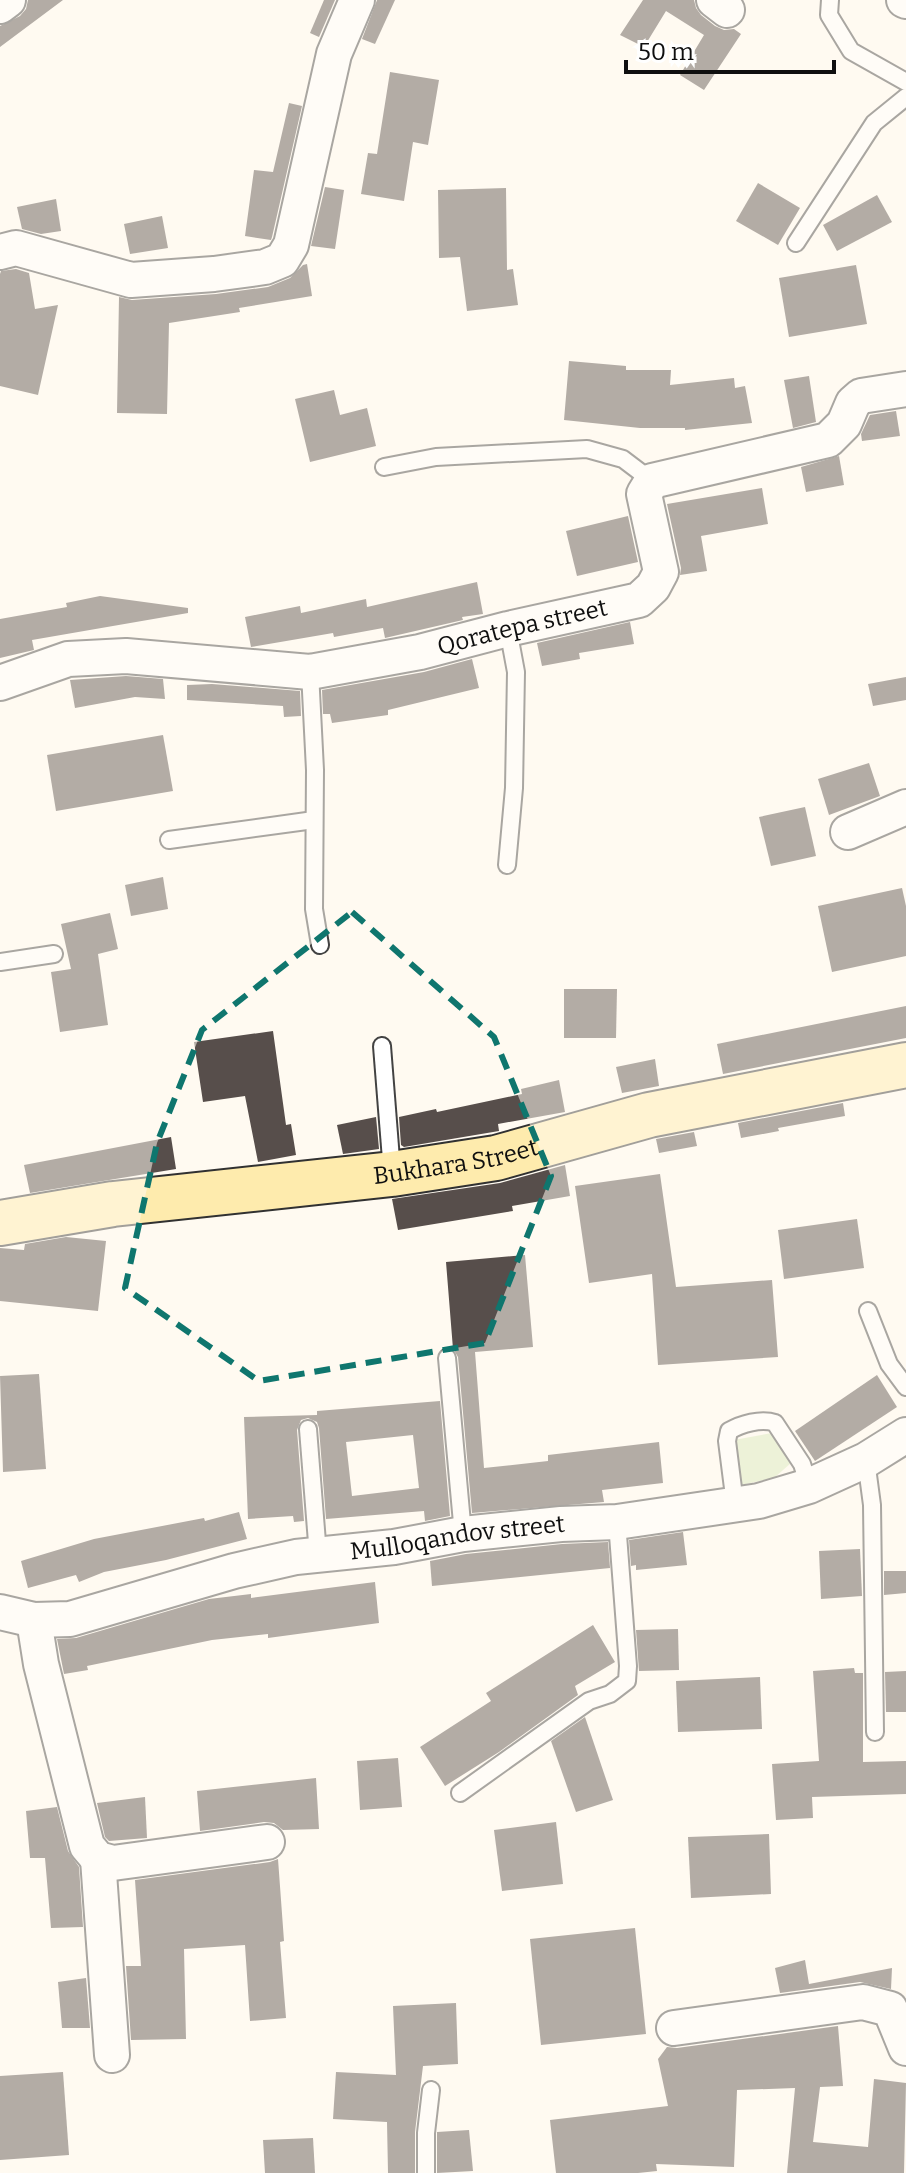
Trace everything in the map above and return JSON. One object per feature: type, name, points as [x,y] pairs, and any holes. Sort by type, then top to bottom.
[{"type":"street","points":[[0,6],[8,0]]},
{"type":"street","points":[[0,252],[16,248],[131,280],[214,274],[265,267],[282,260],[291,245],[334,54],[357,0]]},
{"type":"street","points":[[652,481],[828,440],[844,424],[853,403],[861,396],[906,389]]},
{"type":"street","name":"Qoratepa street","points":[[0,683],[68,659],[126,656],[310,672],[420,652],[639,600],[653,587],[661,572],[644,494],[652,481]]},
{"type":"street","points":[[848,832],[906,807]]},
{"type":"street","name":"Bukhara Street","points":[[0,1223],[113,1204],[392,1174],[496,1158],[649,1115],[906,1065]]},
{"type":"street","name":"Mulloqandov street","points":[[0,1612],[34,1620],[70,1619],[234,1571],[296,1557],[394,1547],[463,1534],[617,1522],[759,1501],[809,1486],[866,1460],[906,1435]]},
{"type":"street","points":[[34,1620],[41,1664],[87,1846],[98,1859],[113,1863],[267,1842]]},
{"type":"street","points":[[98,1859],[112,2055]]},
{"type":"street","points":[[674,2028],[863,2002],[890,2009],[906,2048]]},
{"type":"lane","points":[[830,0],[829,15],[851,51],[906,82]]},
{"type":"lane","points":[[796,243],[874,123],[906,97]]},
{"type":"lane","points":[[384,467],[436,457],[587,449],[623,459],[652,481]]},
{"type":"lane","points":[[507,865],[514,788],[516,672],[508,629]]},
{"type":"lane","points":[[310,672],[315,770],[314,909],[320,945]]},
{"type":"lane","points":[[169,840],[314,820]]},
{"type":"lane","points":[[0,962],[54,954]]},
{"type":"lane","points":[[382,1046],[392,1174]]},
{"type":"lane","points":[[868,1311],[889,1364],[906,1387]]},
{"type":"lane","points":[[447,1358],[463,1534]]},
{"type":"lane","points":[[735,1504],[727,1441],[729,1431],[738,1426],[768,1421],[775,1423],[802,1464],[809,1486]]},
{"type":"lane","points":[[308,1429],[318,1555]]},
{"type":"lane","points":[[866,1460],[872,1505],[875,1732]]},
{"type":"lane","points":[[460,1793],[589,1701],[610,1694],[627,1681],[617,1522]]},
{"type":"lane","points":[[426,2173],[426,2133],[431,2090]]},
{"type":"highlighted area","points":[[352,912],[494,1037],[551,1176],[485,1343],[259,1381],[125,1288],[157,1143],[202,1030]]},
{"type":"green space","points":[[772,1433],[791,1463],[774,1478],[741,1485],[734,1440]]},
{"type":"building","points":[[28,0],[63,0],[0,47],[0,26],[20,16]]},
{"type":"building","points":[[324,0],[335,0],[319,37],[310,33]]},
{"type":"building","points":[[377,0],[395,0],[375,44],[362,39]]},
{"type":"building","points":[[643,0],[694,0],[701,15],[715,26],[724,30],[734,29],[741,34],[704,90],[680,75],[704,35],[666,11],[644,47],[620,35]]},
{"type":"building","points":[[390,72],[439,80],[428,145],[413,142],[404,201],[361,194],[368,153],[377,154]]},
{"type":"building","points":[[289,103],[302,106],[272,237],[271,240],[245,236],[254,170],[273,172]]},
{"type":"building","points":[[758,183],[800,208],[778,245],[736,221]]},
{"type":"building","points":[[325,187],[344,190],[335,249],[311,246]]},
{"type":"building","points":[[506,188],[507,270],[513,269],[518,305],[467,311],[460,257],[439,258],[438,190]]},
{"type":"building","points":[[877,195],[892,222],[837,251],[823,225]]},
{"type":"building","points":[[56,199],[61,231],[41,234],[22,229],[17,207]]},
{"type":"building","points":[[162,216],[168,248],[130,254],[124,224]]},
{"type":"building","points":[[307,264],[312,296],[169,323],[167,414],[117,413],[119,297],[132,300],[268,287],[290,278]]},
{"type":"building","points":[[856,265],[867,324],[789,337],[779,278]]},
{"type":"building","points":[[16,269],[29,273],[35,309],[58,305],[38,395],[0,386],[0,274],[1,271]]},
{"type":"building","points":[[569,361],[626,366],[626,370],[671,370],[670,385],[734,378],[735,388],[745,386],[752,423],[685,430],[564,420]]},
{"type":"building","points":[[809,376],[816,422],[793,428],[784,380]]},
{"type":"building","points":[[334,390],[340,415],[367,408],[376,446],[310,462],[295,399]]},
{"type":"building","points":[[896,411],[900,436],[862,441],[861,434],[870,415]]},
{"type":"building","points":[[839,456],[844,485],[806,492],[801,467]]},
{"type":"building","points":[[762,488],[768,524],[701,536],[707,571],[680,575],[667,504]]},
{"type":"building","points":[[628,516],[638,562],[577,576],[566,531]]},
{"type":"building","points":[[477,582],[483,614],[462,617],[463,620],[385,638],[383,628],[251,647],[245,617],[300,606],[301,613],[366,599],[367,607]]},
{"type":"building","points":[[100,596],[188,608],[188,613],[32,640],[34,650],[0,658],[0,619],[67,607],[66,603]]},
{"type":"building","points":[[630,622],[634,644],[579,653],[580,659],[542,666],[537,643]]},
{"type":"building","points":[[472,659],[479,688],[388,710],[388,715],[332,723],[330,714],[323,714],[322,690],[424,672]]},
{"type":"building","points":[[126,676],[163,679],[165,699],[135,697],[75,708],[70,680]]},
{"type":"building","points":[[906,677],[906,700],[873,706],[868,684]]},
{"type":"building","points":[[187,685],[300,691],[301,716],[284,717],[283,706],[187,700]]},
{"type":"building","points":[[163,735],[173,791],[56,811],[47,755]]},
{"type":"building","points":[[869,763],[880,796],[829,815],[818,779]]},
{"type":"building","points":[[805,807],[816,856],[771,866],[759,817]]},
{"type":"building","points":[[163,877],[168,909],[131,916],[125,885]]},
{"type":"building","points":[[902,888],[906,906],[906,956],[832,972],[818,906]]},
{"type":"building","points":[[110,913],[118,949],[98,954],[108,1025],[60,1032],[51,972],[71,969],[61,924]]},
{"type":"building","points":[[564,989],[617,989],[616,1038],[564,1038]]},
{"type":"building","points":[[906,1006],[906,1038],[723,1074],[717,1044]]},
{"type":"building","points":[[273,1031],[286,1125],[291,1124],[296,1155],[258,1162],[245,1096],[203,1102],[194,1042]]},
{"type":"building","points":[[655,1059],[659,1086],[622,1093],[616,1067]]},
{"type":"building","points":[[559,1080],[565,1112],[498,1124],[499,1131],[404,1147],[401,1145],[399,1117],[522,1094],[521,1089]]},
{"type":"building","points":[[843,1103],[845,1116],[741,1138],[738,1123]]},
{"type":"building","points":[[376,1117],[379,1149],[343,1154],[337,1125]]},
{"type":"building","points":[[694,1132],[697,1146],[659,1153],[656,1139]]},
{"type":"building","points":[[171,1137],[176,1169],[30,1193],[24,1165]]},
{"type":"building","points":[[565,1165],[570,1196],[512,1206],[513,1211],[398,1230],[392,1199],[500,1183]]},
{"type":"building","points":[[660,1174],[676,1287],[772,1280],[778,1357],[658,1365],[652,1274],[589,1283],[575,1186]]},
{"type":"building","points":[[857,1219],[864,1268],[784,1279],[778,1230]]},
{"type":"building","points":[[66,1237],[106,1241],[98,1311],[0,1301],[0,1248],[24,1250],[25,1244]]},
{"type":"building","points":[[525,1255],[533,1347],[475,1352],[484,1468],[548,1461],[548,1455],[659,1442],[663,1483],[602,1490],[604,1502],[472,1513],[446,1262]]},
{"type":"building","points":[[39,1374],[46,1469],[3,1472],[0,1376]]},
{"type":"building","points":[[877,1375],[897,1407],[815,1461],[795,1431]]},
{"type":"building","points":[[440,1401],[450,1516],[425,1521],[424,1511],[326,1519],[319,1428],[317,1422],[308,1418],[301,1420],[297,1430],[304,1521],[294,1522],[293,1516],[248,1519],[244,1417],[317,1415],[317,1411]],"holes":[[[413,1435],[419,1488],[352,1496],[346,1442]]]},
{"type":"building","points":[[239,1512],[247,1539],[104,1572],[79,1582],[76,1575],[28,1588],[21,1561],[94,1539],[204,1518],[205,1521]]},
{"type":"building","points":[[683,1532],[687,1565],[636,1570],[636,1565],[631,1566],[629,1540]]},
{"type":"building","points":[[608,1542],[610,1568],[432,1586],[430,1561],[466,1554]]},
{"type":"building","points":[[860,1549],[862,1596],[821,1599],[819,1551]]},
{"type":"building","points":[[884,1571],[906,1571],[906,1593],[884,1595]]},
{"type":"building","points":[[375,1582],[379,1623],[268,1638],[268,1634],[212,1640],[87,1666],[88,1670],[64,1674],[57,1639],[76,1638],[209,1599],[251,1594],[251,1598]]},
{"type":"building","points":[[593,1625],[615,1662],[575,1686],[578,1695],[499,1752],[445,1786],[420,1747],[491,1701],[486,1693]]},
{"type":"building","points":[[678,1629],[679,1670],[639,1671],[636,1630]]},
{"type":"building","points":[[854,1668],[855,1673],[863,1673],[863,1762],[906,1761],[906,1794],[812,1797],[813,1818],[776,1820],[772,1764],[819,1761],[813,1671]]},
{"type":"building","points":[[906,1671],[906,1712],[886,1712],[885,1672]]},
{"type":"building","points":[[760,1677],[762,1729],[678,1732],[676,1681]]},
{"type":"building","points":[[585,1717],[613,1800],[576,1812],[551,1741]]},
{"type":"building","points":[[398,1758],[402,1807],[360,1810],[357,1761]]},
{"type":"building","points":[[316,1778],[319,1829],[283,1830],[274,1823],[264,1822],[200,1831],[197,1791]]},
{"type":"building","points":[[145,1797],[147,1838],[109,1841],[105,1837],[97,1803]]},
{"type":"building","points":[[57,1807],[68,1851],[79,1867],[83,1927],[51,1928],[45,1858],[30,1858],[26,1811]]},
{"type":"building","points":[[556,1822],[563,1884],[502,1891],[494,1830]]},
{"type":"building","points":[[769,1834],[771,1894],[691,1898],[688,1837]]},
{"type":"building","points":[[278,1859],[286,2018],[250,2021],[245,1945],[184,1949],[186,2039],[131,2040],[126,1966],[141,1966],[135,1880]]},
{"type":"building","points":[[635,1928],[646,2034],[541,2045],[530,1939]]},
{"type":"building","points":[[805,1960],[809,1984],[892,1968],[891,1989],[860,1982],[780,1993],[775,1968]]},
{"type":"building","points":[[86,1978],[90,2028],[62,2028],[58,1982]]},
{"type":"building","points":[[456,2003],[458,2064],[423,2066],[415,2132],[415,2173],[388,2173],[387,2122],[333,2119],[336,2072],[396,2075],[393,2006]]},
{"type":"building","points":[[838,2026],[843,2086],[820,2087],[813,2142],[868,2147],[874,2079],[906,2083],[904,2173],[787,2173],[795,2088],[737,2090],[734,2167],[656,2164],[657,2171],[638,2173],[556,2173],[550,2120],[668,2106],[658,2059],[667,2047]]},
{"type":"building","points":[[63,2072],[69,2155],[0,2160],[0,2076]]},
{"type":"building","points":[[469,2130],[473,2171],[437,2173],[437,2132]]},
{"type":"building","points":[[313,2138],[315,2173],[265,2173],[263,2140]]}]
